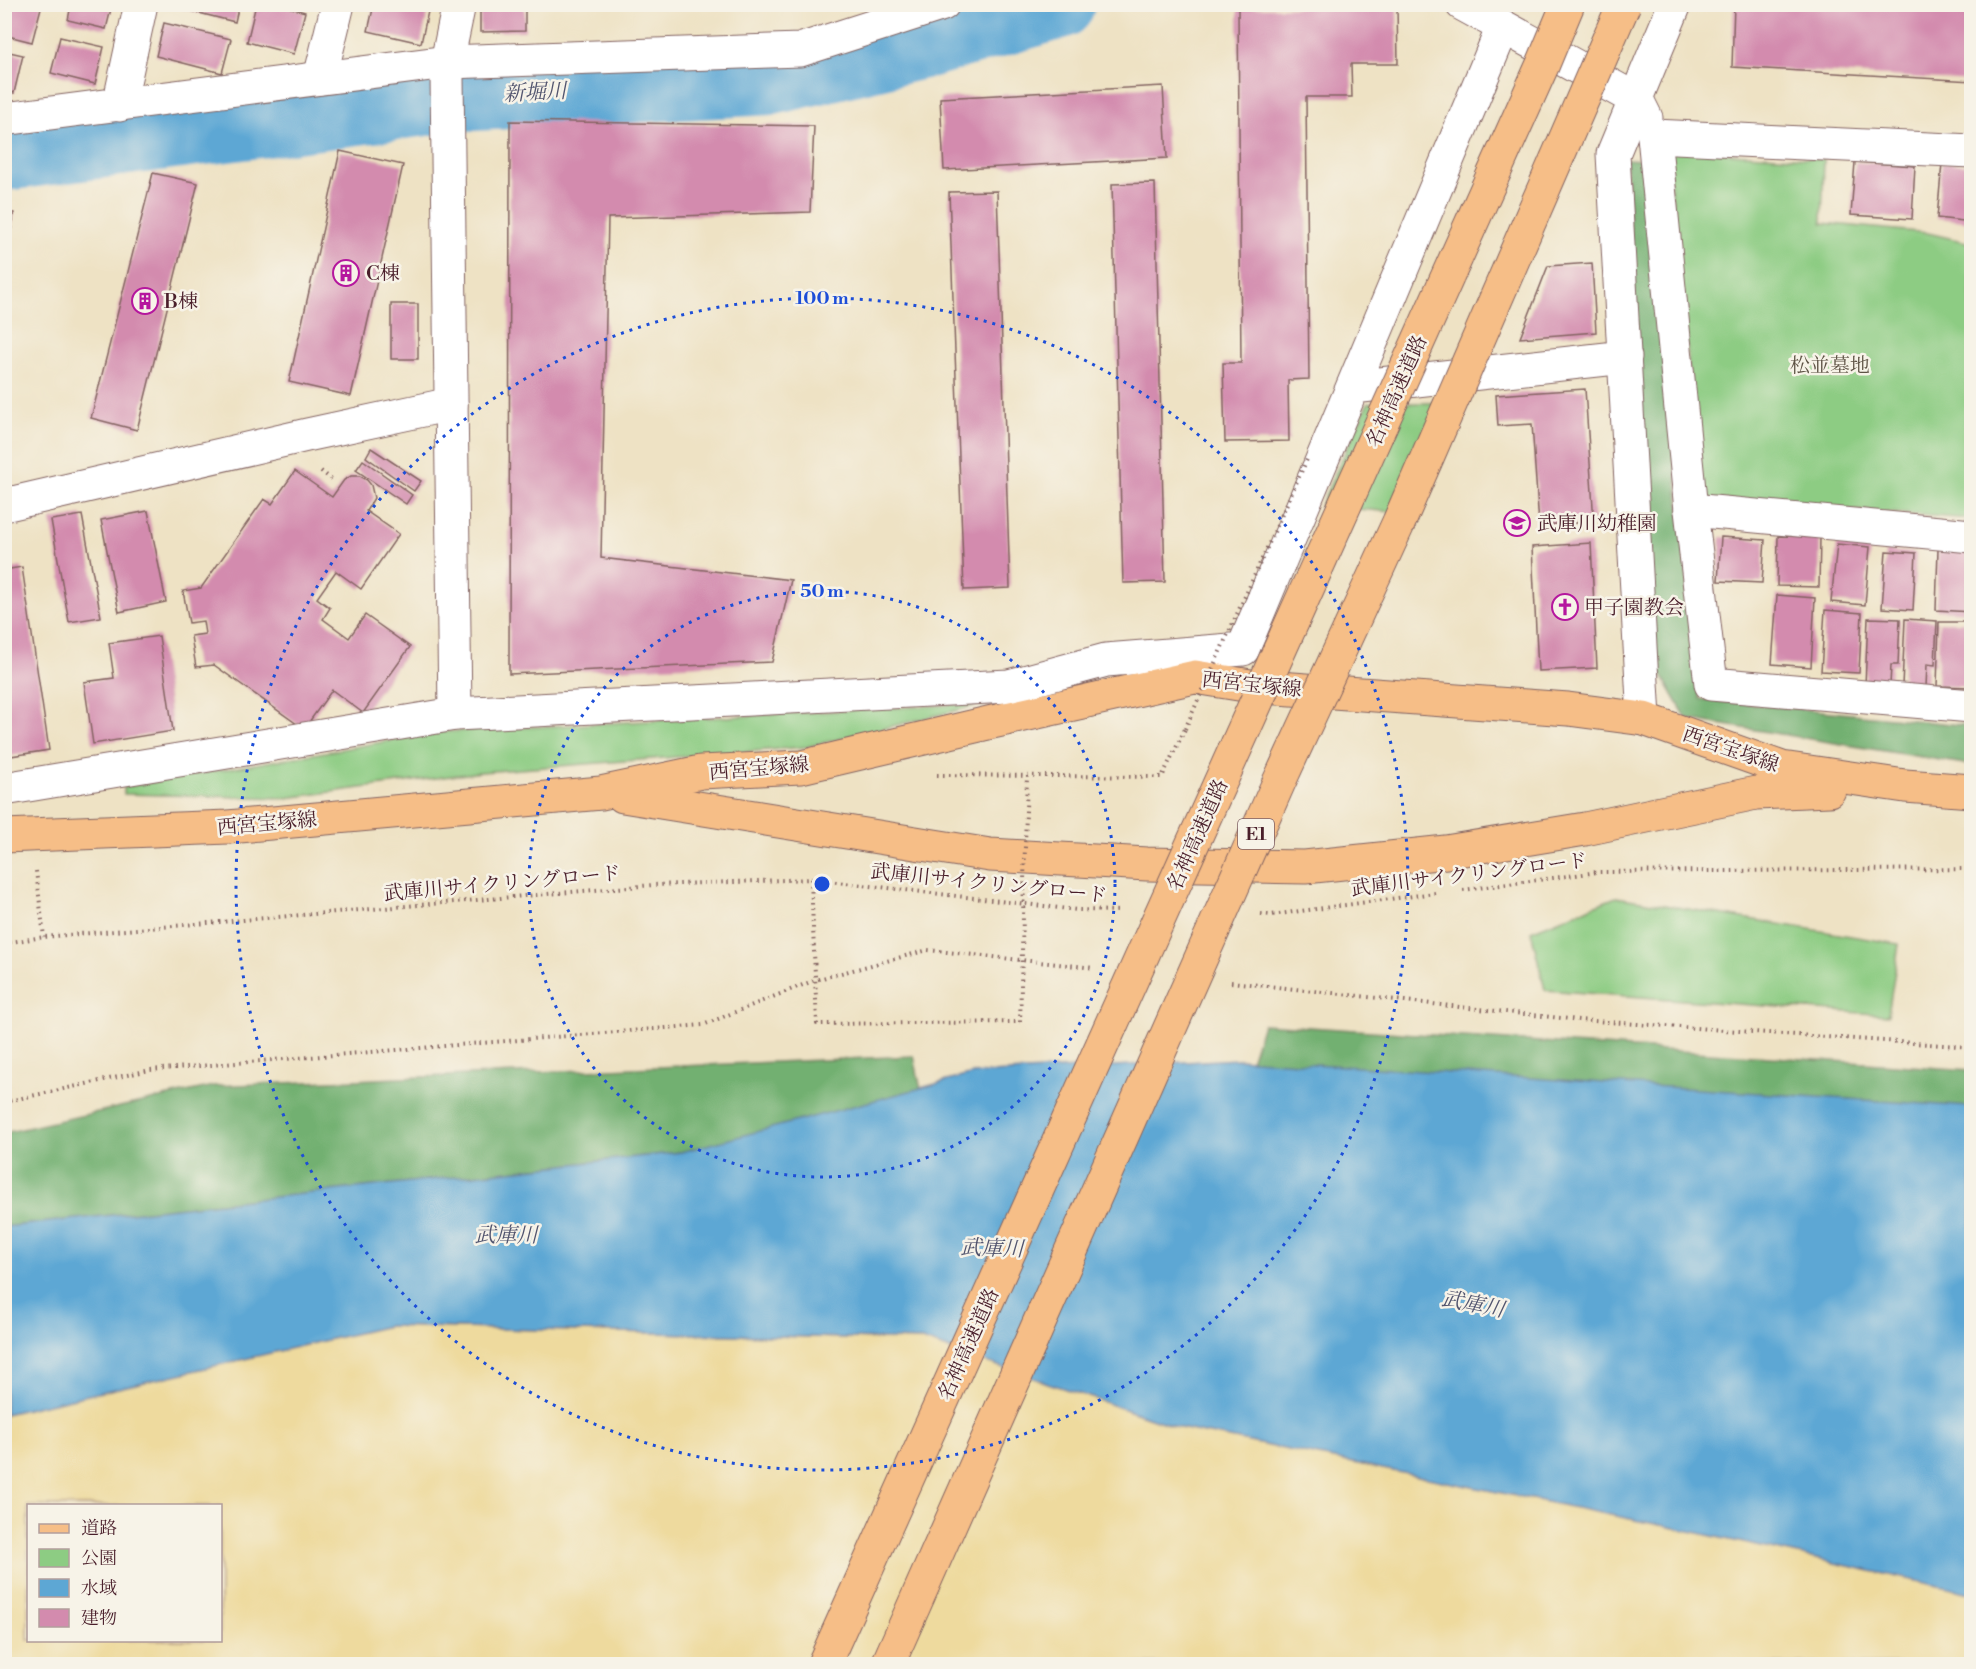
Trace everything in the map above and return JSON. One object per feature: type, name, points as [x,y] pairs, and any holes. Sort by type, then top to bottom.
[{"type":"main road","name":"名神高速道路","points":[[824,1665],[1568,4]]},
{"type":"main road","name":"E1","points":[[888,1665],[1280,782],[1399,522],[1624,4]]},
{"type":"main road","name":"西宮宝塚線","points":[[4,836],[228,827],[601,793],[701,772],[801,767],[1195,677],[1251,686],[1568,709],[1644,719],[1782,768],[1905,786],[1971,791]]},
{"type":"main road","name":"西宮宝塚線","points":[[601,793],[990,855],[1148,864],[1305,867],[1446,852],[1585,829],[1756,793],[1905,786]]},
{"type":"street","points":[[119,105],[141,4]]},
{"type":"street","points":[[320,78],[338,4]]},
{"type":"street","points":[[455,714],[447,69],[459,4]]},
{"type":"street","points":[[4,119],[320,78],[800,50],[943,4]]},
{"type":"street","points":[[1462,4],[1637,100],[1654,136],[1691,510],[1711,684],[1971,706]]},
{"type":"street","points":[[1644,719],[1613,154],[1675,4]]},
{"type":"street","points":[[4,789],[455,714],[1009,686],[1106,660],[1243,649],[1503,27]]},
{"type":"street","points":[[1654,136],[1971,151]]},
{"type":"street","points":[[1353,387],[1624,357]]},
{"type":"street","points":[[4,505],[451,404]]},
{"type":"street","points":[[1691,510],[1971,536]]},
{"type":"path","points":[[932,776],[1162,777],[1308,457]]},
{"type":"path","points":[[811,879],[817,1024],[1020,1022],[1027,776]]},
{"type":"path","points":[[36,869],[44,937]]},
{"type":"path","name":"武庫川サイクリングロード","points":[[1458,890],[1598,872],[1971,869]]},
{"type":"path","name":"武庫川サイクリングロード","points":[[4,944],[44,937],[653,885],[811,879],[1077,910],[1122,911]]},
{"type":"path","name":"武庫川サイクリングロード","points":[[1260,914],[1271,915],[1446,892]]},
{"type":"path","points":[[4,1102],[150,1070],[703,1024],[815,980],[928,950],[1106,969]]},
{"type":"path","points":[[1224,982],[1579,1020],[1971,1047]]},
{"type":"green space","name":"松並墓地","points":[[1667,149],[1824,159],[1822,223],[1928,233],[1971,243],[1971,519],[1702,499]]},
{"type":"green space","points":[[1626,159],[1643,160],[1700,699],[1971,726],[1971,765],[1687,719],[1654,662]]},
{"type":"green space","points":[[1368,403],[1465,403],[1420,514],[1320,506]]},
{"type":"green space","points":[[987,703],[806,747],[481,772],[286,798],[124,794],[124,787],[440,732]]},
{"type":"green space","points":[[1616,897],[1899,944],[1888,1015],[1545,990],[1531,931]]},
{"type":"green space","points":[[1263,1024],[1971,1070],[1971,1136],[1241,1091]]},
{"type":"green space","points":[[914,1056],[921,1090],[681,1152],[5,1227],[4,1133],[213,1086]]},
{"type":"sand","points":[[388,1326],[922,1340],[1180,1428],[1685,1530],[1971,1593],[1971,1664],[5,1664],[4,1414]]},
{"type":"water","name":"武庫川","points":[[1238,1059],[1971,1107],[1971,1593],[1685,1530],[1180,1428],[922,1340],[388,1326],[5,1414],[4,1227],[681,1152],[973,1074]]},
{"type":"building","points":[[4,4],[42,4],[32,42],[4,35]]},
{"type":"building","points":[[172,4],[239,4],[235,22],[171,6]]},
{"type":"building","points":[[256,4],[277,4],[305,12],[294,54],[247,42]]},
{"type":"building","points":[[374,4],[419,4],[429,7],[421,43],[368,31]]},
{"type":"building","points":[[480,4],[525,4],[525,31],[480,32]]},
{"type":"building","points":[[1734,4],[1972,4],[1972,81],[1732,67]]},
{"type":"building","points":[[71,5],[112,5],[106,29],[68,20]]},
{"type":"building","points":[[1397,6],[1398,64],[1351,64],[1352,97],[1306,97],[1309,379],[1288,380],[1289,441],[1225,442],[1223,363],[1241,363],[1238,8]]},
{"type":"building","points":[[164,23],[231,39],[222,73],[156,56]]},
{"type":"building","points":[[60,37],[104,47],[95,84],[51,73]]},
{"type":"building","points":[[5,51],[23,55],[14,93],[5,91]]},
{"type":"building","points":[[1163,86],[1167,158],[944,170],[940,98]]},
{"type":"building","points":[[510,121],[814,126],[810,212],[608,218],[601,558],[791,580],[772,662],[509,674]]},
{"type":"building","name":"C棟","points":[[340,151],[403,165],[351,396],[289,382]]},
{"type":"building","points":[[1855,162],[1915,166],[1912,219],[1851,215]]},
{"type":"building","points":[[1942,163],[1972,165],[1972,222],[1937,218]]},
{"type":"building","name":"B棟","points":[[153,173],[198,183],[137,430],[91,418]]},
{"type":"building","points":[[1155,183],[1165,582],[1123,583],[1112,184]]},
{"type":"building","points":[[997,191],[1010,588],[964,590],[949,192]]},
{"type":"building","points":[[4,211],[14,213],[6,261],[4,261]]},
{"type":"building","points":[[1592,263],[1596,332],[1520,338],[1548,266]]},
{"type":"building","points":[[391,304],[418,304],[418,359],[391,359]]},
{"type":"building","points":[[1585,389],[1594,522],[1539,525],[1532,424],[1498,426],[1496,395]]},
{"type":"building","points":[[371,448],[421,481],[414,491],[366,457]]},
{"type":"building","points":[[363,460],[412,495],[406,504],[356,470]]},
{"type":"building","points":[[295,471],[332,497],[344,480],[351,476],[360,476],[367,480],[371,485],[374,498],[366,511],[399,534],[361,589],[336,571],[317,598],[330,608],[323,619],[349,638],[365,615],[410,647],[363,713],[332,690],[304,729],[214,665],[196,667],[191,636],[205,634],[203,621],[189,623],[183,591],[201,588],[264,499],[272,504]]},
{"type":"building","points":[[148,511],[166,602],[119,612],[101,520]]},
{"type":"building","points":[[82,515],[101,617],[69,622],[51,520]]},
{"type":"building","points":[[1778,536],[1820,537],[1819,587],[1777,586]]},
{"type":"building","points":[[1721,537],[1765,540],[1762,583],[1718,581]]},
{"type":"building","name":"甲子園教会","points":[[1591,543],[1597,668],[1538,671],[1532,547]]},
{"type":"building","points":[[1837,544],[1870,547],[1865,605],[1831,602]]},
{"type":"building","points":[[1938,549],[1972,550],[1972,612],[1936,610]]},
{"type":"building","points":[[1886,551],[1916,553],[1913,610],[1882,608]]},
{"type":"building","points":[[22,567],[49,750],[4,757],[4,570]]},
{"type":"building","points":[[1777,595],[1815,598],[1811,667],[1772,664]]},
{"type":"building","points":[[1825,610],[1862,613],[1859,673],[1821,671]]},
{"type":"building","points":[[1868,618],[1900,619],[1898,665],[1891,665],[1890,686],[1865,685]]},
{"type":"building","points":[[1905,619],[1937,621],[1935,665],[1927,664],[1926,687],[1902,686]]},
{"type":"building","points":[[1939,622],[1972,622],[1971,687],[1937,686]]},
{"type":"building","points":[[159,636],[173,731],[93,744],[84,682],[114,678],[109,643]]},
{"type":"waterway","name":"新堀川","points":[[4,156],[456,97],[772,80],[931,42],[1060,4]]},
{"type":"place","name":"C棟","points":[[346,273]]},
{"type":"place","name":"B棟","points":[[145,301]]},
{"type":"place","name":"武庫川幼稚園","points":[[1517,523]]},
{"type":"place","name":"甲子園教会","points":[[1565,607]]}]
